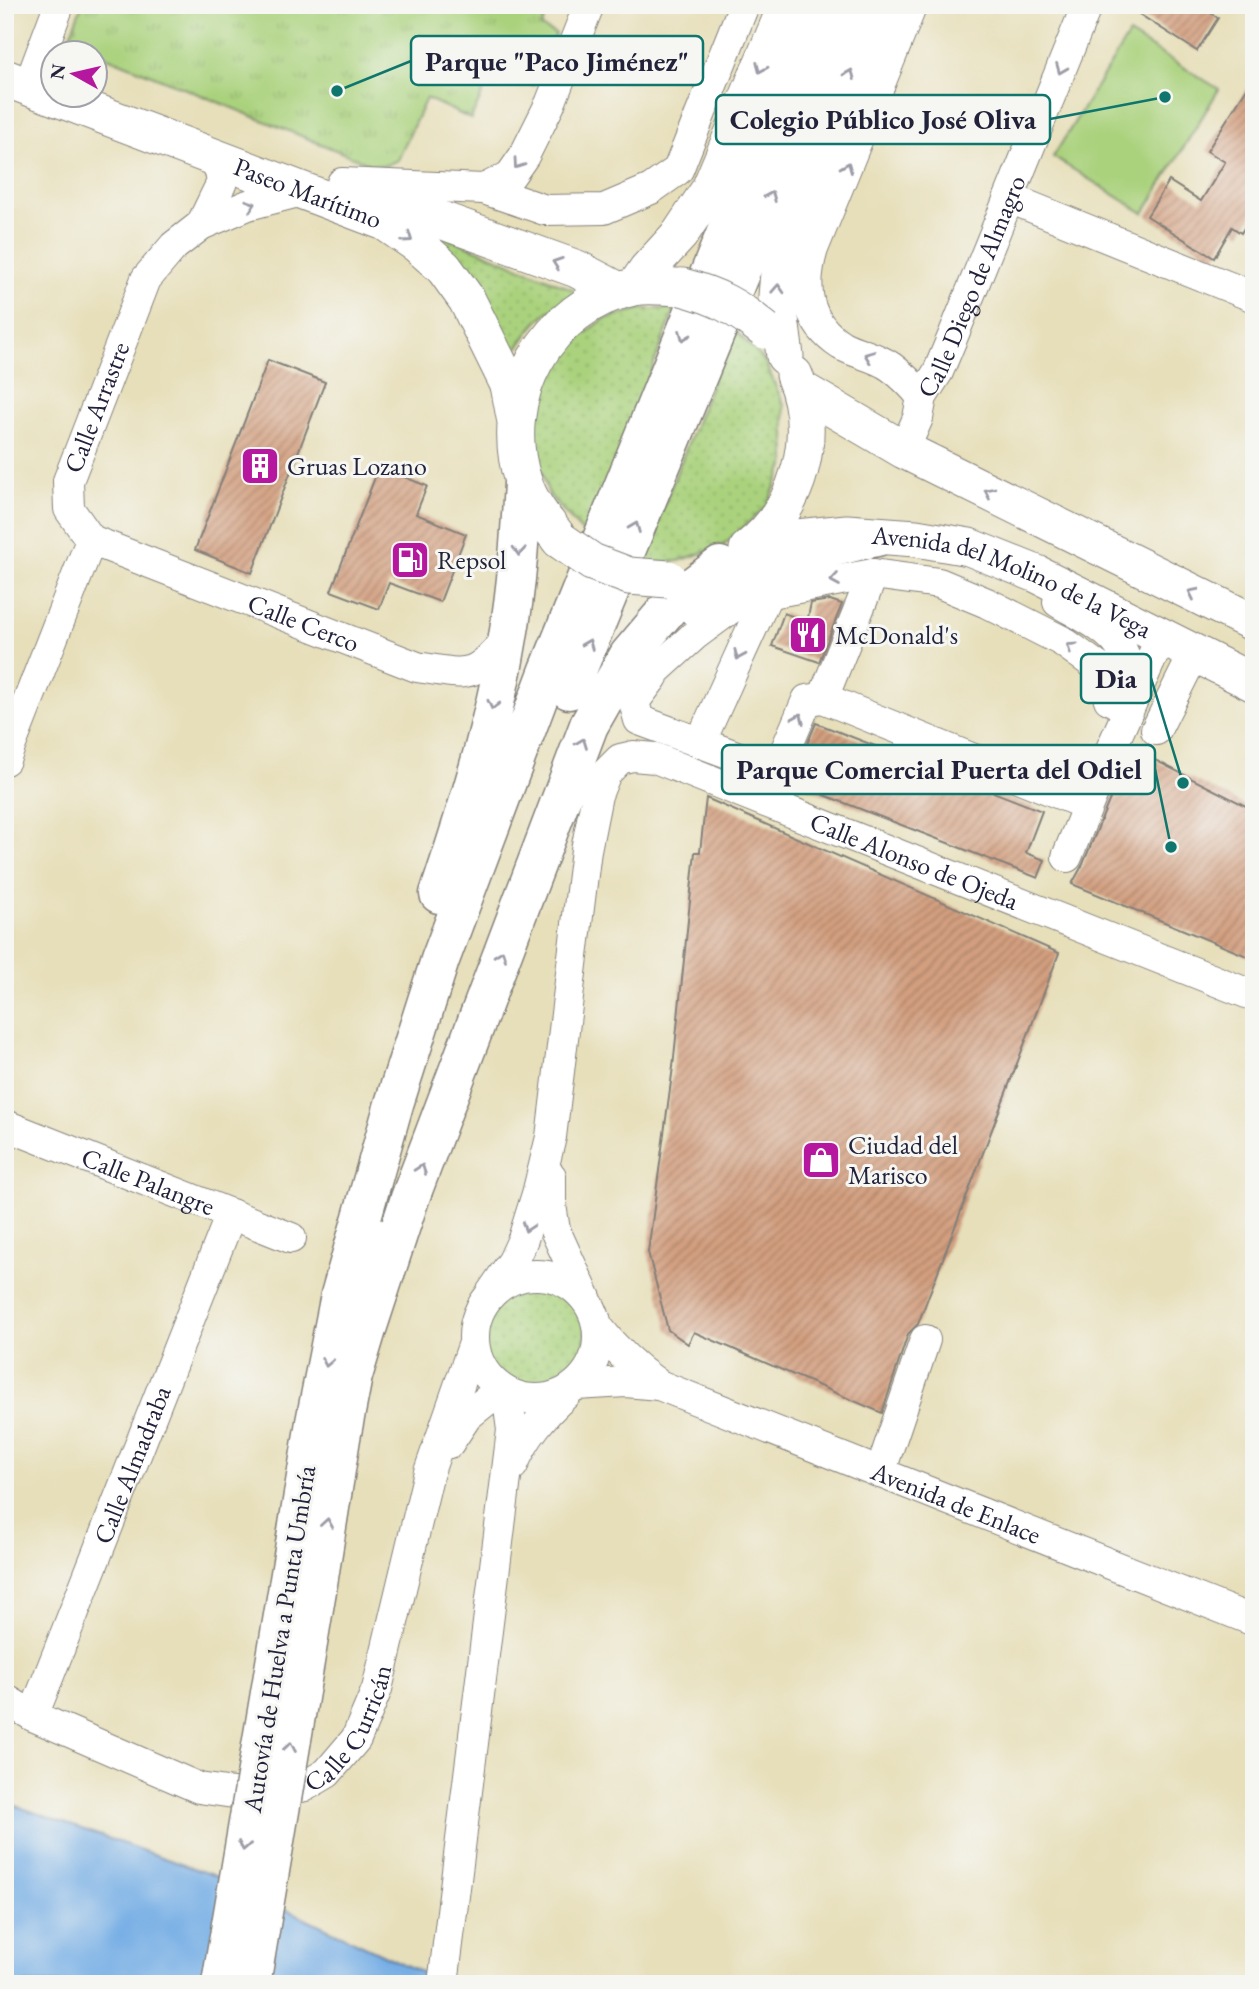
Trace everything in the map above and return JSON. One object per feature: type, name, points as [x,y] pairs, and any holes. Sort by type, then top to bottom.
[{"type":"highway","points":[[340,1295],[394,1104],[440,960],[574,606],[818,5]]},
{"type":"highway","points":[[368,1326],[371,1260],[426,1053],[610,590],[850,5]]},
{"type":"highway","points":[[340,1295],[341,1239],[366,1123],[395,1022],[461,824],[487,732],[508,639],[519,562],[523,483]]},
{"type":"highway","points":[[629,655],[711,598],[758,574],[827,548],[877,537]]},
{"type":"highway","points":[[368,1326],[410,1198],[589,725],[629,655],[678,597],[720,566]]},
{"type":"highway","name":"Autovía de Huelva a Punta Umbría","points":[[250,1984],[302,1588],[315,1422],[340,1295]]},
{"type":"highway","name":"Autovía de Huelva a Punta Umbría","points":[[221,1984],[302,1588],[368,1326]]},
{"type":"main road","points":[[627,289],[680,234],[710,188],[788,5]]},
{"type":"main road","points":[[878,5],[799,202],[780,261],[776,296],[783,358],[806,430],[801,472],[784,510],[757,542],[739,556],[694,575],[668,579],[629,576],[592,562],[561,540],[539,513],[523,483],[515,450],[515,416],[523,383],[538,352],[560,325],[588,305],[627,289],[682,287],[713,295],[741,310],[783,358],[904,450],[1254,623]]},
{"type":"main road","name":"Paseo Marítimo","points":[[24,70],[217,158],[385,222],[417,244],[444,268],[467,300],[509,385],[515,416]]},
{"type":"main road","name":"Paseo Marítimo","points":[[108,97],[627,289]]},
{"type":"main road","name":"Avenida del Molino de la Vega","points":[[757,542],[847,533],[916,538],[969,547],[1037,574],[1254,683]]},
{"type":"street","points":[[24,70],[59,5]]},
{"type":"street","points":[[484,189],[510,176],[524,156],[550,104],[589,5]]},
{"type":"street","points":[[342,184],[484,189],[545,210],[604,209],[651,189],[678,170],[744,5]]},
{"type":"street","points":[[912,5],[813,249],[806,284],[813,315],[826,332],[840,344],[889,365],[922,397]]},
{"type":"street","name":"Calle Diego de Almagro","points":[[904,450],[918,418],[922,397],[953,336],[1087,5]]},
{"type":"street","name":"Calle Arrastre","points":[[201,225],[222,182],[217,158]]},
{"type":"street","name":"Calle Arrastre","points":[[92,540],[69,509],[68,481],[146,279],[174,246],[201,225],[248,205],[302,191]]},
{"type":"street","points":[[1009,198],[1254,297]]},
{"type":"street","points":[[898,373],[937,354],[953,336]]},
{"type":"street","points":[[5,760],[92,540]]},
{"type":"street","name":"Calle Cerco","points":[[92,540],[417,667],[463,674],[483,666],[508,639]]},
{"type":"street","points":[[1087,805],[823,698],[807,700],[784,754],[777,763],[758,764],[639,720],[634,702],[653,677],[652,674],[695,635],[745,598],[873,574],[939,583],[987,603],[1062,641],[1098,667],[1120,702]]},
{"type":"street","points":[[823,698],[873,574]]},
{"type":"street","points":[[1037,574],[1039,591],[1109,633],[1123,649],[1132,682],[1120,702],[1067,857]]},
{"type":"street","points":[[700,743],[768,593]]},
{"type":"street","points":[[1120,702],[1161,638]]},
{"type":"street","points":[[1156,730],[1194,654]]},
{"type":"street","name":"Calle Alonso de Ojeda","points":[[491,1293],[513,1261],[523,1239],[551,1138],[586,850],[597,795],[606,773],[620,759],[634,756],[655,758],[1254,996]]},
{"type":"street","name":"Calle Palangre","points":[[5,1125],[291,1238]]},
{"type":"street","name":"Calle Alonso de Ojeda","points":[[551,1138],[551,1205],[555,1230],[586,1298]]},
{"type":"street","name":"Calle Almadraba","points":[[33,1716],[231,1214]]},
{"type":"street","points":[[504,1488],[522,1442],[546,1413],[573,1388],[594,1363],[599,1346],[598,1327],[586,1298],[570,1284],[550,1276],[529,1275],[509,1281],[491,1293],[481,1308],[475,1325],[474,1343],[478,1361],[488,1377],[504,1391],[523,1399],[555,1397],[573,1388]]},
{"type":"street","name":"Avenida de Enlace","points":[[598,1327],[619,1353],[659,1385]]},
{"type":"street","points":[[880,1473],[925,1340]]},
{"type":"street","name":"Calle Curricán","points":[[5,1699],[33,1716],[199,1788],[261,1797],[305,1786],[327,1773],[356,1739],[377,1689],[429,1472],[474,1343]]},
{"type":"street","name":"Avenida de Enlace","points":[[573,1388],[626,1382],[659,1385],[1254,1621]]},
{"type":"street","points":[[443,1984],[512,1430],[504,1391]]},
{"type":"street","name":"Calle Curricán","points":[[429,1472],[467,1416],[504,1391]]},
{"type":"green space","points":[[82,5],[550,5],[541,27],[556,34],[533,85],[494,68],[471,119],[426,98],[398,160],[384,166],[370,164],[108,57],[108,38],[69,38]]},
{"type":"green space","points":[[1129,34],[1219,89],[1144,213],[1053,157]]},
{"type":"green space","points":[[439,234],[582,293],[543,316],[515,352],[465,272],[435,241]]},
{"type":"green space","points":[[641,309],[675,309],[587,537],[549,495],[535,451],[536,396],[546,369],[567,348],[604,319]]},
{"type":"green space","points":[[733,328],[764,360],[784,405],[786,461],[767,506],[724,545],[679,561],[641,564]]},
{"type":"green space","points":[[533,1285],[553,1289],[570,1300],[581,1317],[585,1337],[581,1357],[570,1374],[553,1385],[533,1389],[513,1385],[496,1374],[485,1357],[481,1337],[485,1317],[496,1300],[513,1289]]},
{"type":"water","points":[[5,1802],[215,1876],[446,1984],[5,1984]]},
{"type":"building","points":[[1125,5],[1198,5],[1218,18],[1197,51]]},
{"type":"building","points":[[1254,77],[1254,212],[1241,233],[1232,227],[1214,258],[1147,216],[1169,181],[1201,201],[1225,162],[1207,151]]},
{"type":"building","name":"Gruas Lozano","points":[[268,360],[325,382],[252,573],[195,550]]},
{"type":"building","points":[[379,467],[427,486],[416,514],[466,534],[440,602],[389,583],[379,609],[331,591]]},
{"type":"building","name":"McDonald's","points":[[830,600],[842,604],[819,662],[772,646],[784,613],[807,622],[811,603]]},
{"type":"building","points":[[816,723],[1042,811],[1026,853],[1045,860],[1038,878],[783,779],[791,774],[800,761]]},
{"type":"building","points":[[1131,748],[1254,810],[1254,959],[1072,884],[1083,864]]},
{"type":"building","name":"Ciudad del Marisco","points":[[706,798],[1059,953],[918,1324],[908,1334],[882,1413],[694,1332],[688,1344],[668,1330],[648,1252],[673,1067],[695,852],[700,852]]},
{"type":"place","name":"Parque \"Paco Jiménez\"","points":[[337,91]]},
{"type":"place","name":"Colegio Público José Oliva","points":[[1165,97]]},
{"type":"place","name":"Gruas Lozano","points":[[260,466]]},
{"type":"place","name":"Repsol","points":[[410,560]]},
{"type":"place","name":"McDonald's","points":[[808,635]]},
{"type":"place","name":"Dia","points":[[1183,783]]},
{"type":"place","name":"Parque Comercial Puerta del Odiel","points":[[1171,847]]},
{"type":"place","name":"Ciudad del Marisco","points":[[821,1160]]}]
